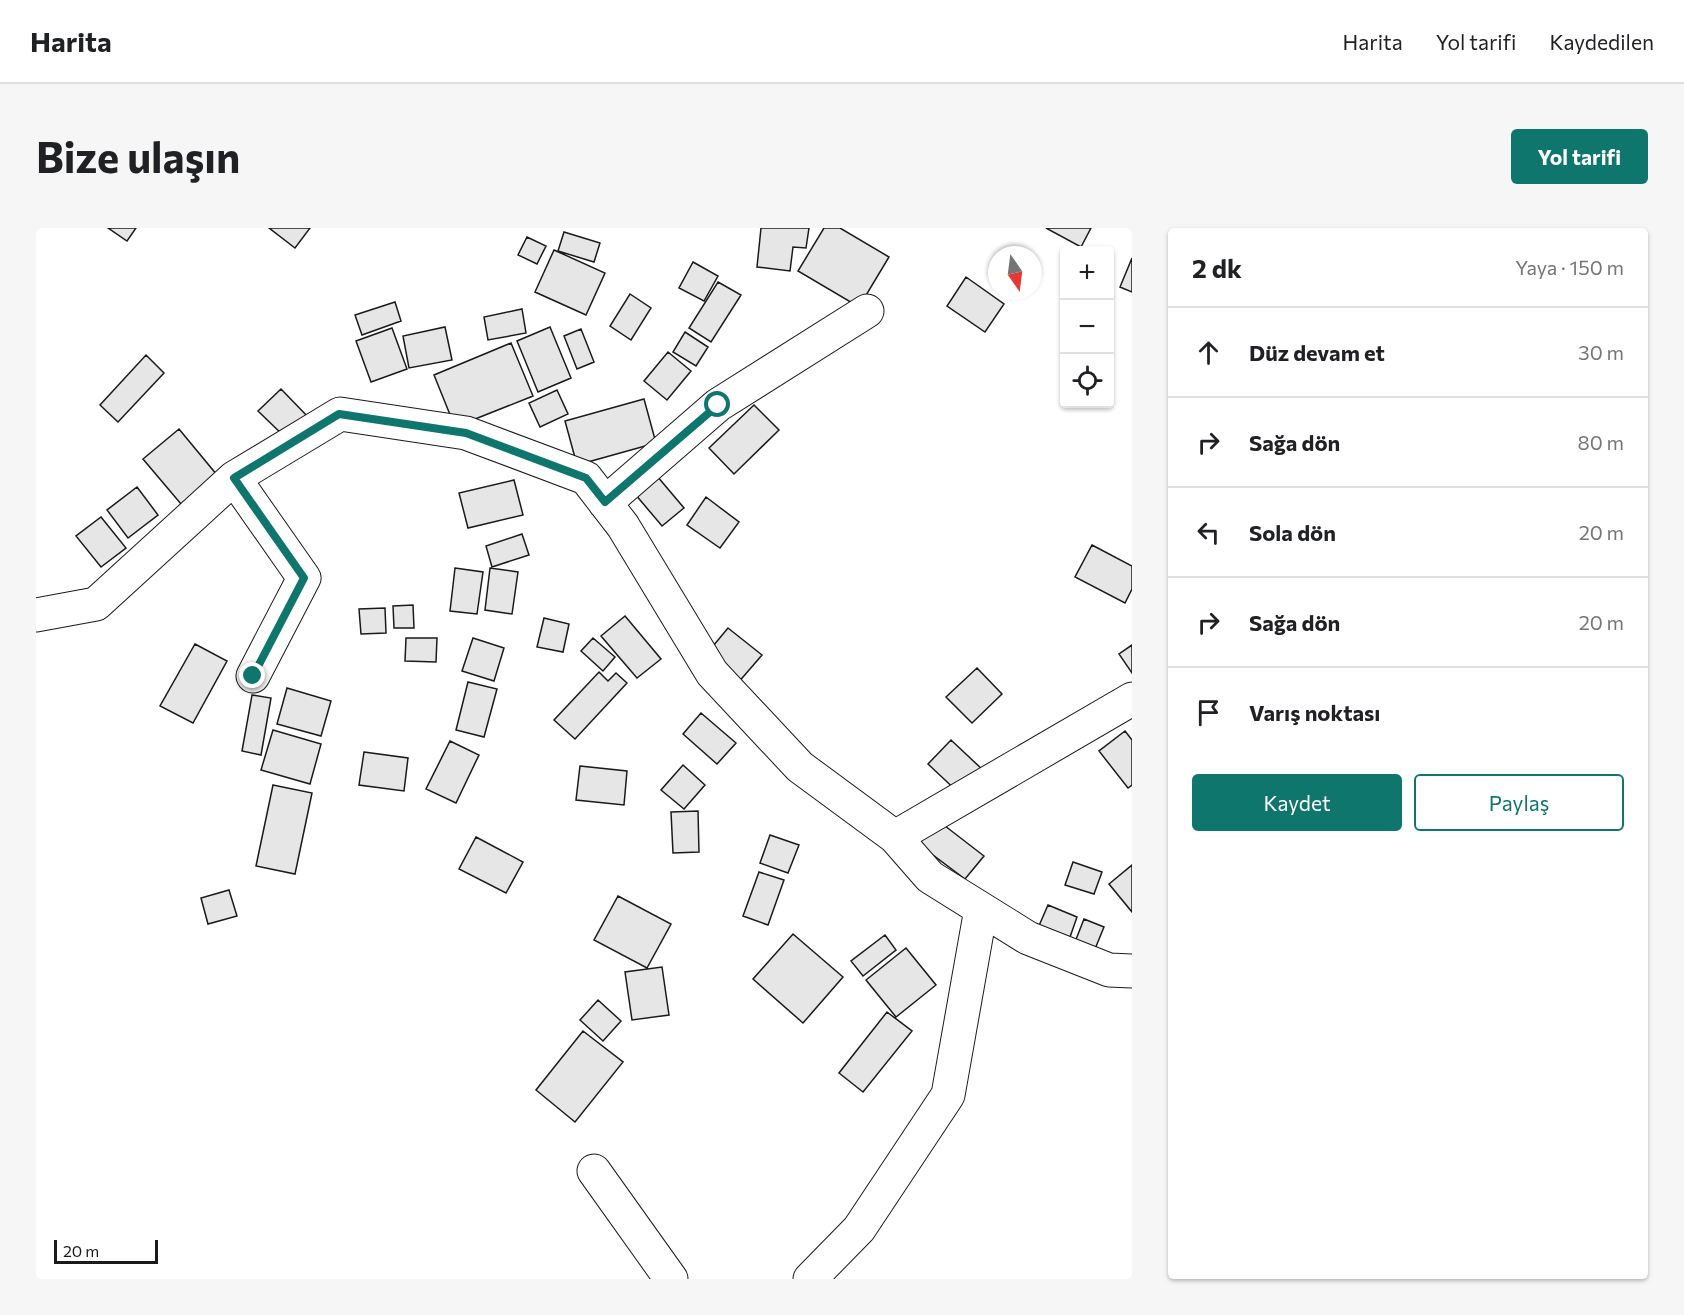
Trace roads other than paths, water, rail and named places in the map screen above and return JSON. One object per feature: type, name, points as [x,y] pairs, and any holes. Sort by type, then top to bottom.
[{"type":"street","points":[[605,502],[718,405],[867,311]]},
{"type":"street","points":[[36,615],[96,604],[234,478],[339,414],[466,433],[586,478],[623,526],[712,673],[800,767],[895,837],[930,877],[1028,938],[1109,970],[1132,971]]},
{"type":"street","points":[[234,478],[304,578],[253,676]]},
{"type":"street","points":[[895,837],[1132,699]]},
{"type":"street","points":[[810,1279],[859,1229],[948,1095],[981,909]]},
{"type":"street","points":[[594,1171],[671,1279]]}]
